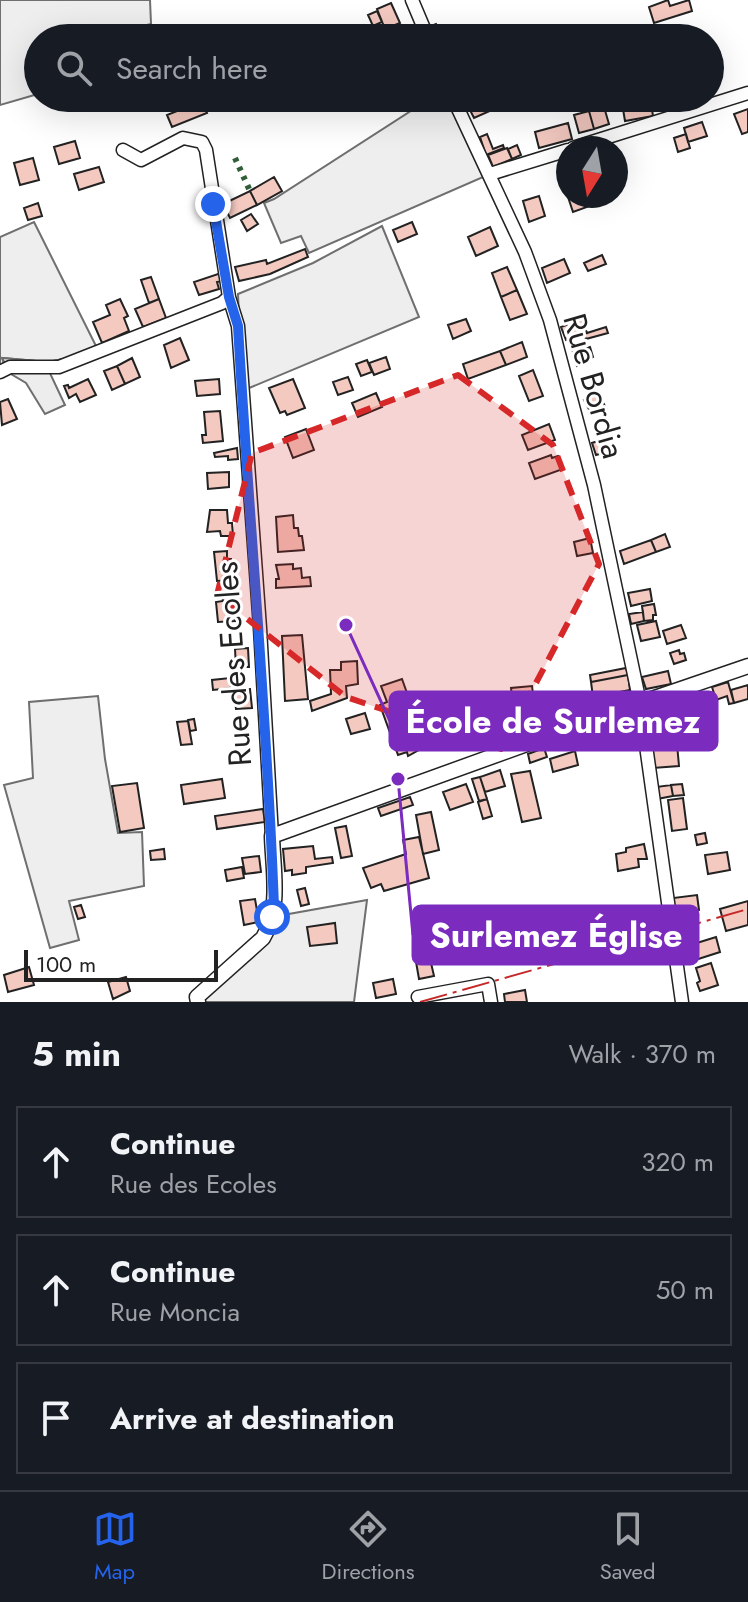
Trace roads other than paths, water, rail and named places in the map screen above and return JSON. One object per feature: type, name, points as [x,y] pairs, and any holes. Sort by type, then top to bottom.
[{"type":"street","points":[[412,0],[422,24]]},
{"type":"street","points":[[724,101],[748,93]]},
{"type":"street","name":"Rue Bordia","points":[[460,112],[525,252],[550,320],[594,485],[640,703],[682,1002]]},
{"type":"street","points":[[611,136],[688,112]]},
{"type":"street","name":"Rue des Ecoles","points":[[123,150],[141,160],[183,138],[202,142],[206,150],[229,295],[238,326],[260,628],[274,907],[270,926],[263,938],[194,1000]]},
{"type":"street","points":[[490,174],[556,153]]},
{"type":"street","points":[[0,372],[10,367],[47,369],[76,362],[222,303],[229,295]]},
{"type":"street","points":[[272,836],[748,666]]},
{"type":"street","points":[[418,997],[488,984],[491,1002]]},
{"type":"place","name":"École de Surlemez","points":[[346,625]]},
{"type":"place","name":"Surlemez Église","points":[[398,779]]}]
